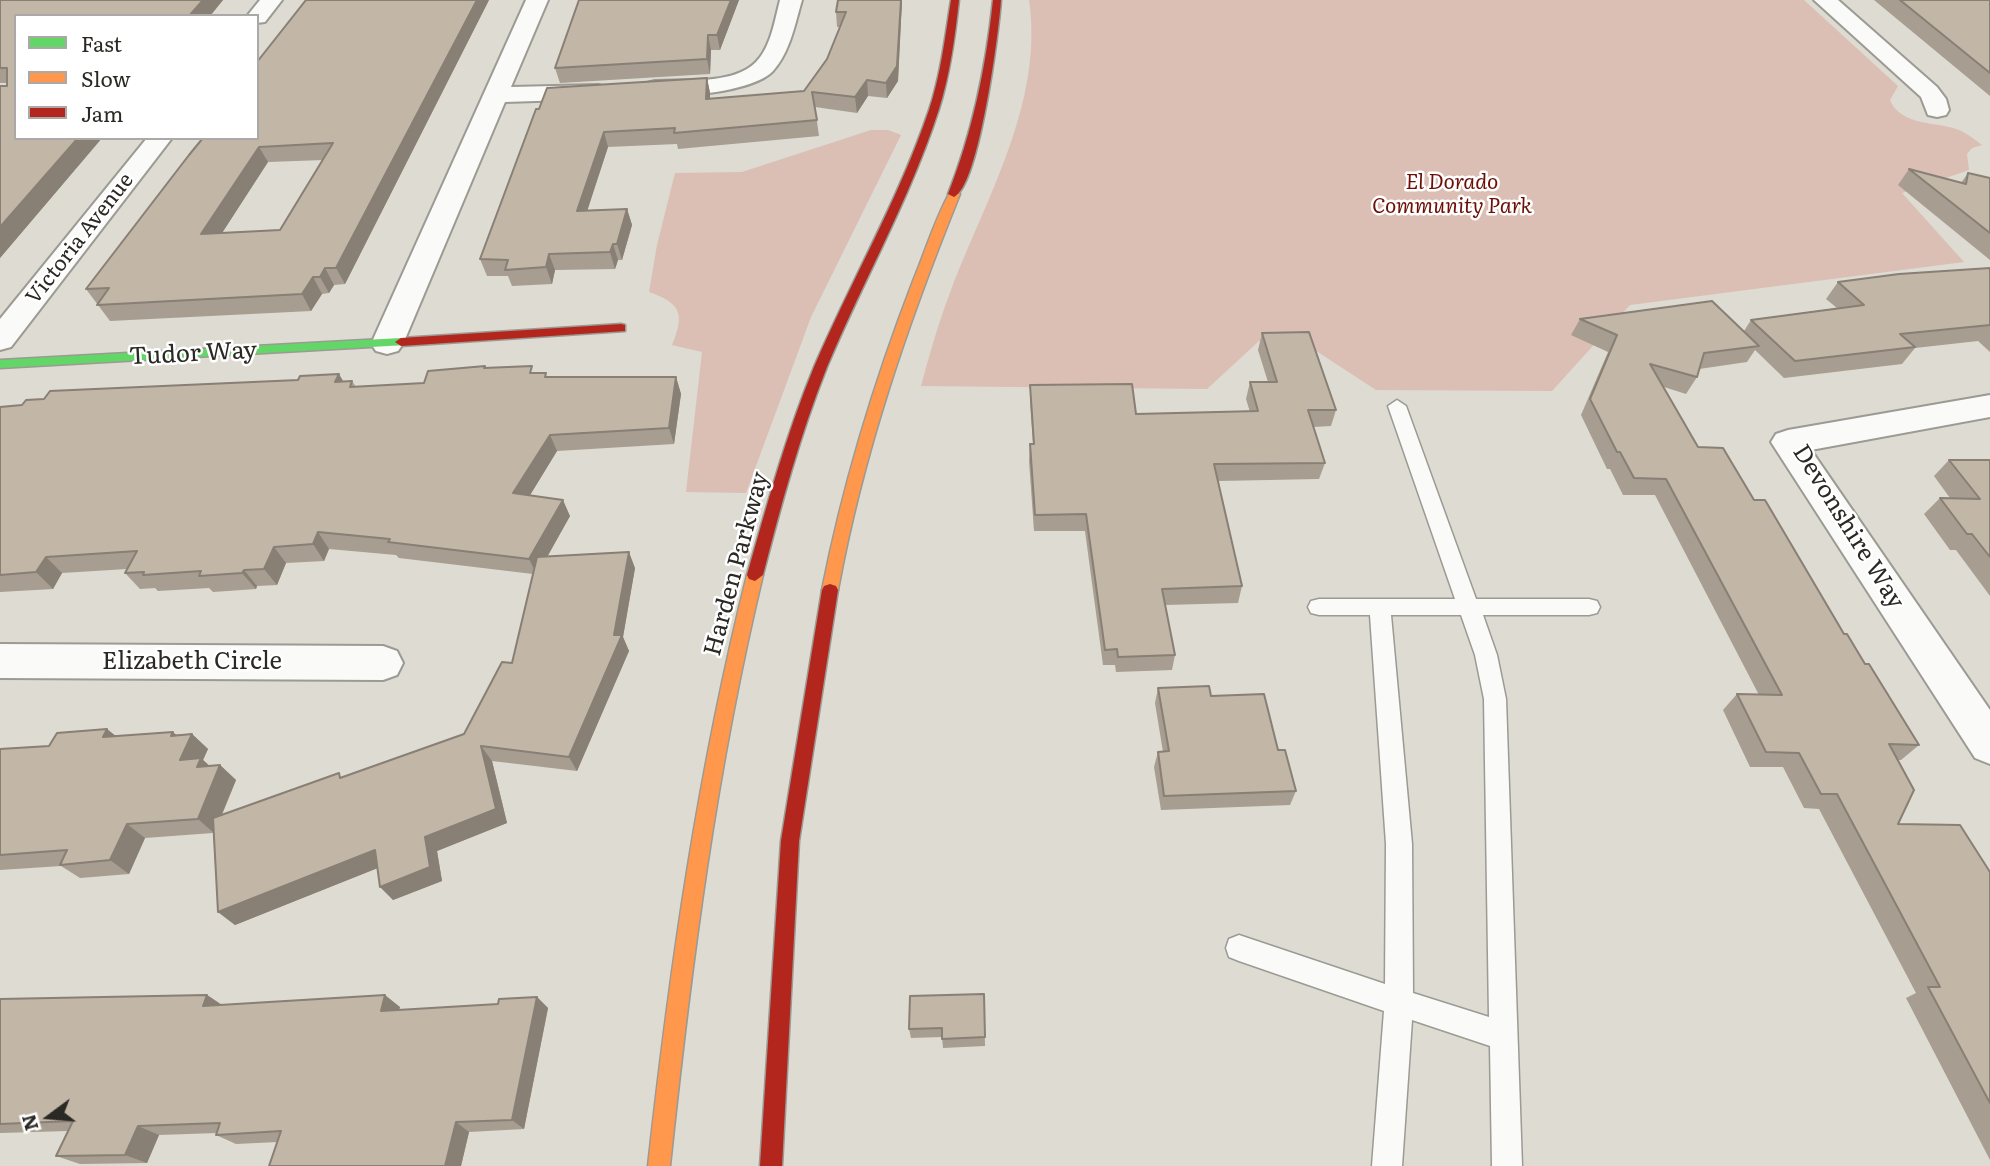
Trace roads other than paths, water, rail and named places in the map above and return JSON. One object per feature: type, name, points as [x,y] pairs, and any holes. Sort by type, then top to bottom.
[{"type":"street","points":[[259,15],[271,0]]},
{"type":"street","points":[[387,344],[537,0]]},
{"type":"street","points":[[496,96],[731,82],[754,75],[770,59],[791,0]]},
{"type":"street","name":"Harden Parkway","points":[[659,1166],[704,803],[769,520],[802,416],[837,328],[925,135],[941,84],[955,0]]},
{"type":"street","points":[[771,1166],[790,841],[837,549],[876,400],[906,311],[968,161],[982,114],[993,55],[997,0]]},
{"type":"street","points":[[1825,0],[1929,92],[1937,110]]},
{"type":"street","name":"Victoria Avenue","points":[[0,340],[158,140]]},
{"type":"street","name":"Tudor Way","points":[[0,364],[387,344],[621,328]]},
{"type":"street","name":"Devonshire Way","points":[[1990,406],[1788,442],[1990,746]]},
{"type":"street","name":"Elizabeth Circle","points":[[0,661],[383,663]]},
{"type":"lane","points":[[1397,405],[1486,655],[1494,699],[1507,1166]]},
{"type":"lane","points":[[1319,607],[1589,607]]},
{"type":"lane","points":[[1380,607],[1399,844],[1399,1002],[1387,1166]]},
{"type":"lane","points":[[1239,948],[1503,1036]]},
{"type":"park label","name":"El Dorado Community Park","points":[[1452,195]]}]
